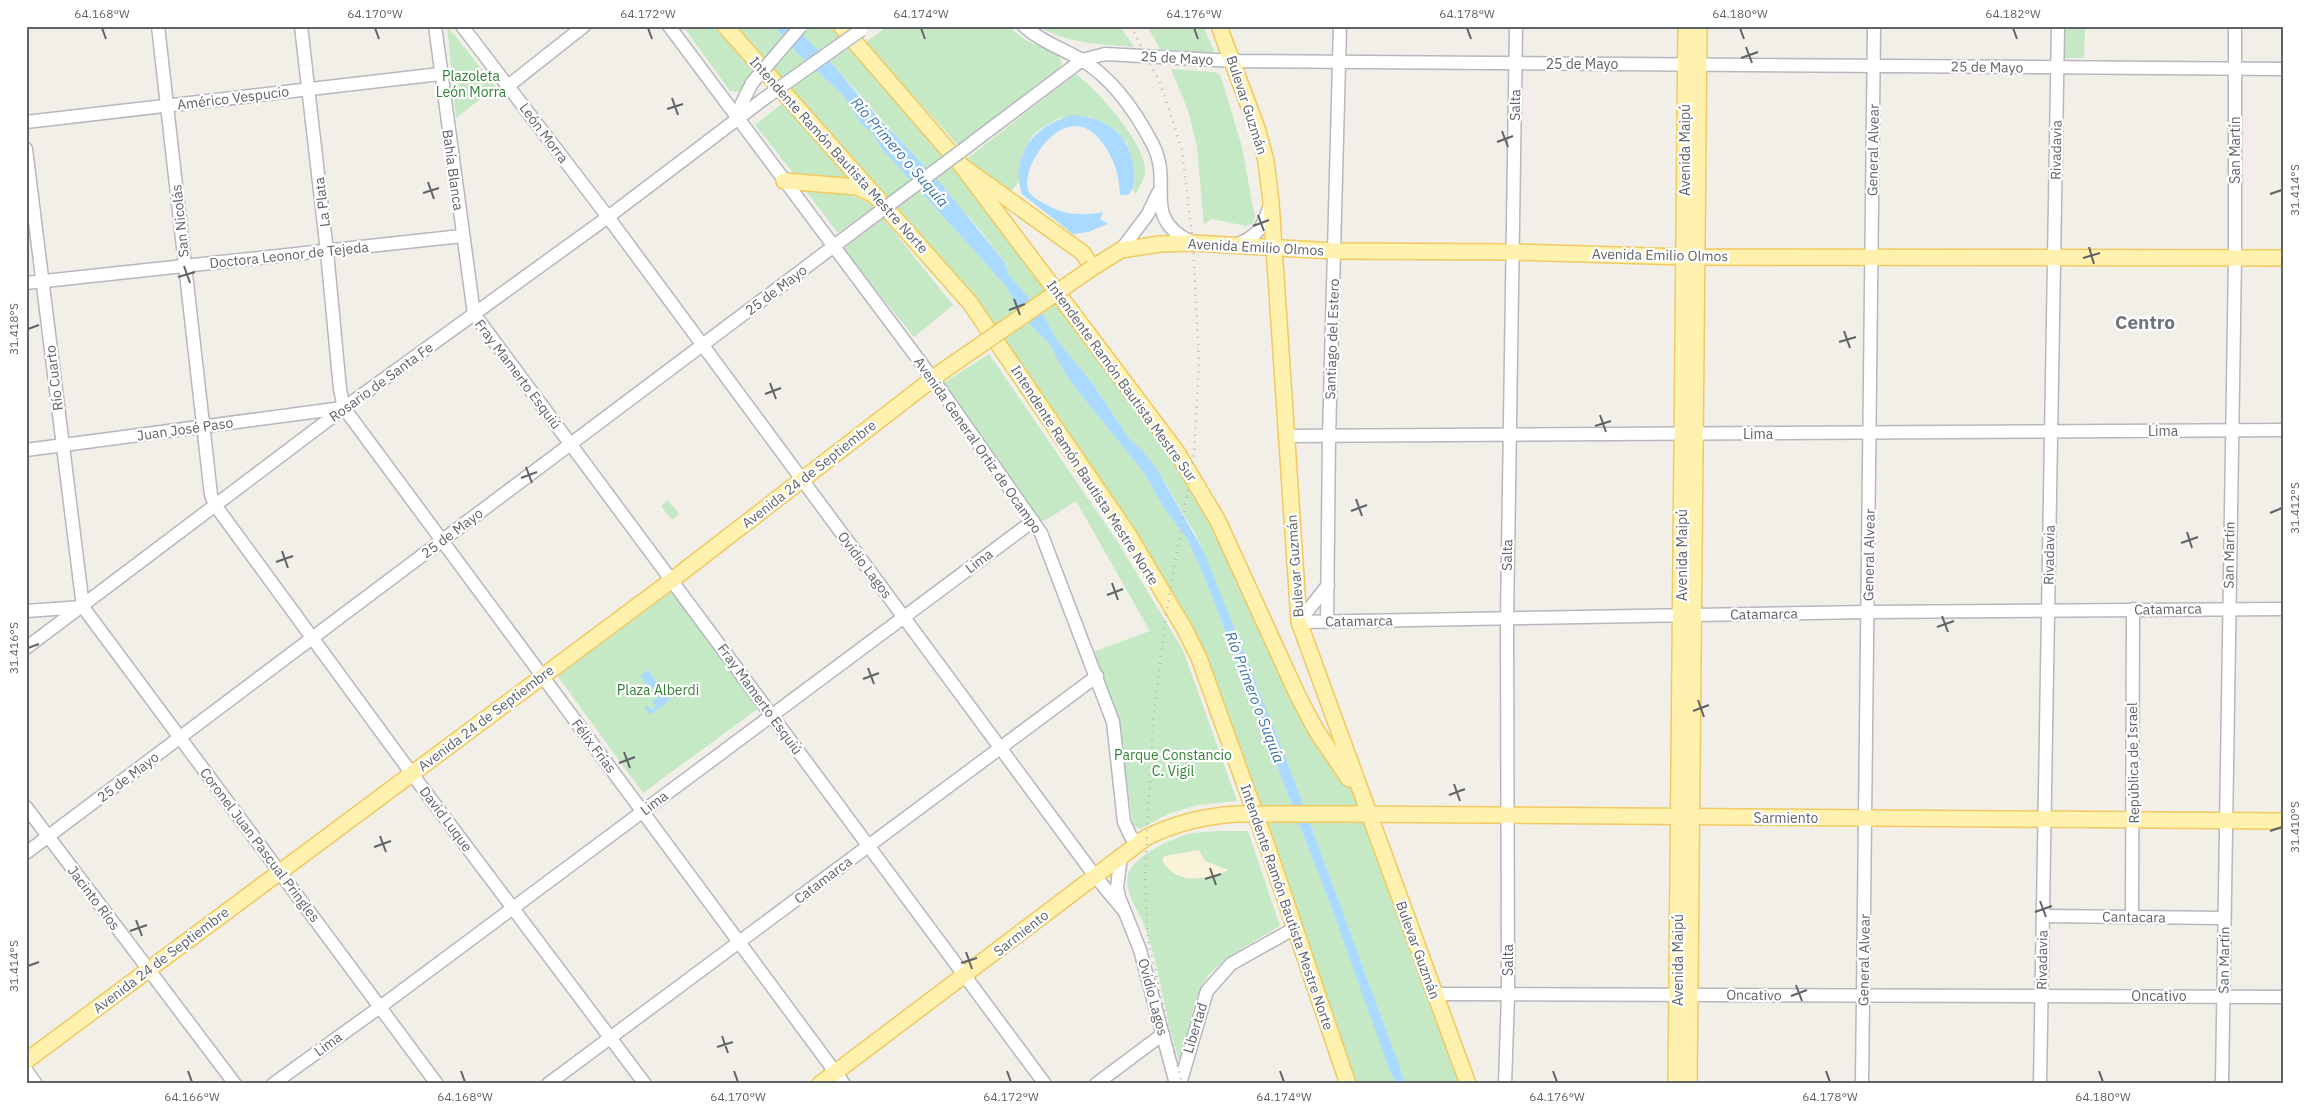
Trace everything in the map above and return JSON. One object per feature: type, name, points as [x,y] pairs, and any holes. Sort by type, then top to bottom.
[{"type":"main road","name":"Intendente Ramón Bautista Mestre Norte","points":[[725,26],[876,196],[984,322],[1128,534],[1184,628],[1199,658],[1348,1084]]},
{"type":"main road","name":"Intendente Ramón Bautista Mestre Sur","points":[[841,26],[961,159],[1177,452],[1218,521],[1316,730],[1363,799]]},
{"type":"main road","name":"Bulevar Guzmán","points":[[1219,26],[1234,61],[1258,131],[1266,161],[1276,248],[1286,436],[1299,622],[1367,814],[1468,1084]]},
{"type":"main road","name":"Avenida Maipú","points":[[1686,26],[1692,64],[1685,816],[1685,994],[1689,1084]]},
{"type":"main road","name":"Avenida Maipú","points":[[1692,64],[1699,26]]},
{"type":"main road","points":[[961,159],[1083,253],[1092,268]]},
{"type":"main road","points":[[784,182],[857,188],[876,196]]},
{"type":"main road","name":"Avenida Emilio Olmos","points":[[1092,268],[1121,250],[1160,244],[1193,243],[1334,251],[1513,252],[1690,257],[2283,258]]},
{"type":"main road","name":"Avenida 24 de Septiembre","points":[[26,1061],[672,580],[802,480],[934,373],[1092,268]]},
{"type":"main road","name":"Sarmiento","points":[[820,1084],[839,1078],[965,976],[1139,842],[1168,827],[1193,819],[1236,814],[1367,814],[1507,817],[1685,816],[2283,821]]},
{"type":"main road","name":"Avenida Maipú","points":[[1676,1084],[1685,994]]},
{"type":"street","name":"San Nicolás","points":[[158,26],[211,495],[215,505]]},
{"type":"street","name":"La Plata","points":[[301,26],[327,252],[340,389],[344,408]]},
{"type":"street","name":"Bahía Blanca","points":[[435,26],[474,314]]},
{"type":"street","name":"León Morra","points":[[462,26],[608,217]]},
{"type":"street","points":[[508,86],[584,26]]},
{"type":"street","name":"Avenida General Ortiz de Ocampo","points":[[669,26],[833,247],[934,373],[939,380],[942,392],[1033,521],[1046,544],[1113,722],[1124,822],[1131,837],[1139,842]]},
{"type":"street","points":[[737,118],[752,83],[801,26]]},
{"type":"street","points":[[1024,26],[1044,40],[1082,60],[1112,86],[1132,110],[1154,148],[1161,178],[1160,206],[1164,220],[1178,236],[1193,243]]},
{"type":"street","name":"Santiago del Estero","points":[[1327,622],[1329,437],[1340,26]]},
{"type":"street","name":"Salta","points":[[1505,1084],[1508,995],[1507,620],[1516,26]]},
{"type":"street","name":"General Alvear","points":[[1862,1084],[1874,26]]},
{"type":"street","name":"Rivadavia","points":[[2040,1084],[2058,26]]},
{"type":"street","name":"San Martín","points":[[2222,1084],[2235,258],[2236,26]]},
{"type":"street","name":"Rosario de Santa Fe","points":[[26,648],[83,607],[344,408],[608,217],[737,118],[864,27]]},
{"type":"street","name":"25 de Mayo","points":[[26,853],[878,213],[961,159],[1082,60],[1105,54],[1234,61],[2283,69]]},
{"type":"street","name":"Américo Vespucio","points":[[26,122],[440,74]]},
{"type":"street","name":"Río Cuarto","points":[[26,149],[83,607]]},
{"type":"street","points":[[1121,250],[1148,214],[1157,195],[1161,178]]},
{"type":"street","points":[[1234,245],[1249,240],[1259,231],[1271,202]]},
{"type":"street","name":"Ovidio Lagos","points":[[608,217],[1095,876],[1125,912]]},
{"type":"street","name":"Doctora Leonor de Tejeda","points":[[26,283],[462,236]]},
{"type":"street","name":"Fray Mamerto Esquiú","points":[[474,314],[1045,1084]]},
{"type":"street","name":"Juan José Paso","points":[[26,450],[344,408]]},
{"type":"street","name":"Félix Frías","points":[[344,408],[839,1078]]},
{"type":"street","name":"Lima","points":[[1286,436],[2283,430]]},
{"type":"street","name":"David Luque","points":[[215,505],[412,774],[644,1084]]},
{"type":"street","name":"Lima","points":[[273,1084],[380,1007],[1033,521]]},
{"type":"street","points":[[1299,622],[1328,585]]},
{"type":"street","points":[[26,611],[83,607]]},
{"type":"street","name":"Coronel Juan Pascual Pringles","points":[[83,607],[437,1084]]},
{"type":"street","name":"República de Israel","points":[[2132,917],[2134,821],[2133,609]]},
{"type":"street","name":"Catamarca","points":[[1299,622],[1507,620],[1868,612],[2283,609]]},
{"type":"street","name":"Catamarca","points":[[548,1084],[1097,676]]},
{"type":"street","name":"Jacinto Ríos","points":[[26,807],[235,1084]]},
{"type":"street","name":"Ovidio Lagos","points":[[1121,856],[1117,887],[1140,950],[1176,1084]]},
{"type":"street","name":"Cantacara","points":[[2043,916],[2224,918]]},
{"type":"street","name":"Libertad","points":[[1180,1084],[1196,1021],[1207,991],[1231,964],[1295,928]]},
{"type":"street","name":"Oncativo","points":[[1434,994],[2283,997]]},
{"type":"street","points":[[1096,1084],[1163,1034]]},
{"type":"street","points":[[26,1070],[36,1084]]},
{"type":"green space","name":"Plazoleta León Morra","points":[[447,26],[496,87],[456,118]]},
{"type":"green space","points":[[683,26],[717,26],[757,72],[740,92],[730,91]]},
{"type":"green space","points":[[725,26],[774,26],[798,54],[842,94],[861,124],[872,133],[882,149],[1007,288],[1022,315],[1050,345],[1078,391],[1144,473],[1163,506],[1187,539],[1206,581],[1332,909],[1396,1084],[1348,1084],[1199,658],[983,322]]},
{"type":"green space","points":[[794,26],[841,26],[1177,452],[1260,614],[1363,799],[1468,1084],[1406,1084],[1289,766],[1196,535],[1158,471],[1143,451],[1129,438],[1093,384],[1057,340],[1043,314],[1009,275],[1005,263],[980,230],[835,67]]},
{"type":"green space","points":[[888,26],[1008,26],[1024,39],[1058,55],[1062,64],[1057,72],[958,145],[865,43]]},
{"type":"green space","points":[[1038,26],[1120,26],[1134,47],[1072,40]]},
{"type":"green space","points":[[1147,26],[1203,26],[1215,53],[1160,49]]},
{"type":"green space","points":[[2064,26],[2085,26],[2084,58],[2064,58]]},
{"type":"green space","points":[[1171,69],[1212,72],[1218,73],[1221,77],[1242,147],[1255,218],[1252,224],[1247,226],[1211,219],[1204,225],[1197,147],[1188,110]]},
{"type":"green space","points":[[1076,74],[1108,105],[1130,133],[1138,147],[1145,172],[1136,194],[1133,190],[1135,174],[1127,143],[1109,126],[1089,117],[1059,118],[1032,136],[1022,154],[1019,182],[1008,194],[964,161]]},
{"type":"green space","points":[[783,103],[850,178],[793,173],[755,125]]},
{"type":"green space","points":[[805,190],[849,194],[875,206],[838,233]]},
{"type":"green space","points":[[883,218],[953,305],[914,337],[843,249]]},
{"type":"green space","name":"Parque Constancio C. Vigil","points":[[989,354],[1117,541],[1183,650],[1237,801],[1197,805],[1168,814],[1140,829],[1133,825],[1121,740],[1093,652],[1150,631],[1076,501],[1046,520],[1033,521],[939,386]]},
{"type":"green space","points":[[668,500],[679,514],[672,520],[661,506]]},
{"type":"green space","name":"Plaza Alberdi","points":[[675,589],[760,707],[643,793],[556,674]]},
{"type":"green space","points":[[1248,831],[1280,926],[1232,955],[1208,976],[1203,983],[1195,1004],[1180,1063],[1149,939],[1129,892],[1127,879],[1133,866],[1157,847],[1193,833]]},
{"type":"sand","points":[[1199,850],[1205,861],[1228,870],[1211,877],[1182,877],[1167,867],[1162,859],[1164,856]]},
{"type":"water","name":"Río Primero o Suquía","points":[[774,26],[794,26],[835,67],[864,102],[942,185],[1005,263],[1009,275],[1043,314],[1057,340],[1093,384],[1129,438],[1143,451],[1158,471],[1204,552],[1289,766],[1406,1084],[1396,1084],[1387,1063],[1332,909],[1206,581],[1187,539],[1163,506],[1144,473],[1065,373],[1050,345],[1022,316],[1007,288],[882,149],[872,133],[861,124],[842,94],[798,54]]},
{"type":"water","points":[[1074,115],[1097,120],[1115,130],[1128,147],[1132,157],[1134,177],[1130,193],[1128,195],[1120,195],[1117,174],[1109,154],[1102,142],[1088,129],[1073,126],[1059,131],[1047,141],[1037,154],[1030,168],[1027,182],[1029,192],[1040,201],[1067,213],[1089,214],[1103,212],[1100,219],[1108,224],[1088,232],[1073,234],[1022,194],[1019,166],[1029,143],[1037,133],[1060,119]]},
{"type":"water","points":[[648,670],[665,693],[669,695],[670,700],[650,715],[644,707],[647,705],[651,710],[656,706],[652,701],[659,696],[654,688],[651,690],[640,676]]},
{"type":"railway","points":[[1131,26],[1161,85],[1182,150],[1193,243],[1199,362],[1194,454],[1166,616],[1153,719],[1145,876],[1148,940],[1182,1084]]},
{"type":"district","name":"Centro","points":[[2145,322]]}]
